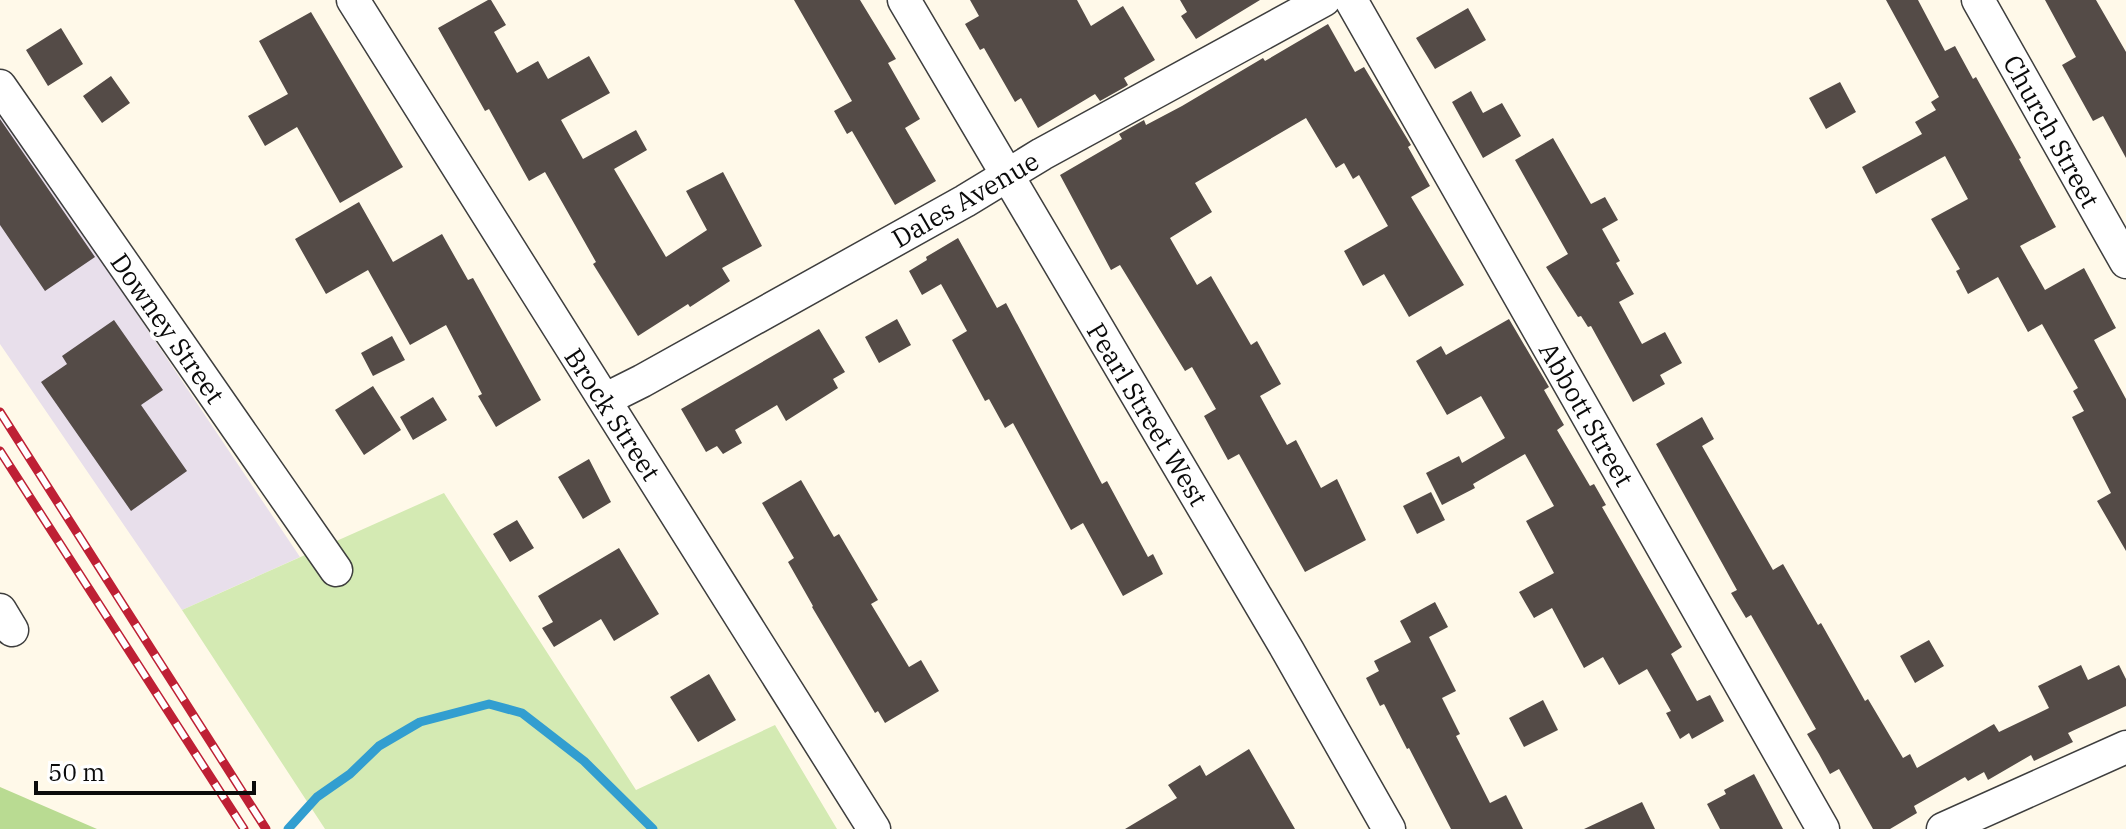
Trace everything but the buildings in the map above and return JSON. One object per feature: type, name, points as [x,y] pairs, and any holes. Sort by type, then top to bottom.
[{"type":"street","name":"Brock Street","points":[[353,0],[874,829]]},
{"type":"street","name":"Pearl Street West","points":[[904,0],[1288,651],[1389,829]]},
{"type":"street","name":"Dales Avenue","points":[[606,399],[1324,0]]},
{"type":"street","name":"Abbott Street","points":[[1351,0],[1823,829]]},
{"type":"street","name":"Church Street","points":[[1978,0],[2126,262]]},
{"type":"street","name":"Downey Street","points":[[0,86],[336,570]]},
{"type":"street","points":[[1943,829],[2126,747]]},
{"type":"shaded area","points":[[0,106],[300,557],[182,610],[0,344]]},
{"type":"green space","points":[[444,493],[636,790],[775,725],[837,829],[325,829],[182,610]]},
{"type":"green space","points":[[0,787],[97,829],[0,829]]},
{"type":"waterway","points":[[288,829],[317,797],[350,774],[379,746],[420,722],[489,704],[522,713],[584,761],[653,829]]},
{"type":"railway","points":[[0,412],[266,829]]},
{"type":"railway","points":[[0,451],[244,829]]}]
